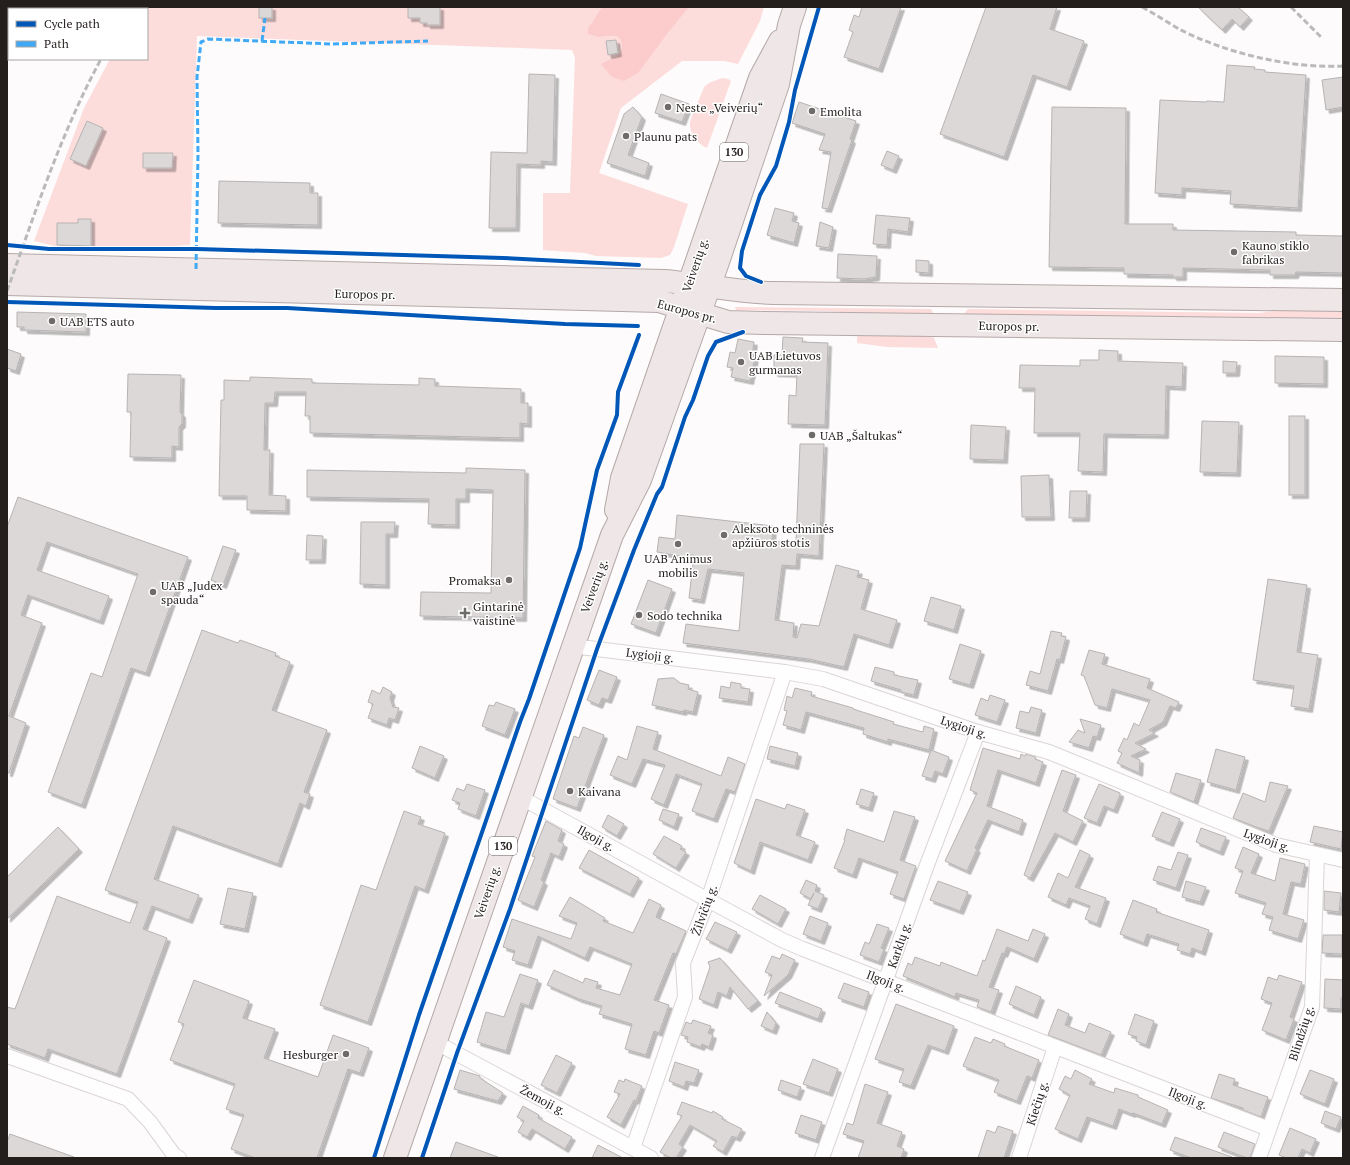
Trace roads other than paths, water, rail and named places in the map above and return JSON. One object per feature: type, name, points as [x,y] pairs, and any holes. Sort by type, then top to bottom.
[{"type":"main road","name":"Veiverių g.","points":[[395,1158],[572,646],[612,535],[622,478],[699,285],[760,78],[792,16]]},
{"type":"main road","name":"Europos pr.","points":[[7,265],[658,281],[757,292],[946,296],[1343,300]]},
{"type":"main road","name":"Europos pr.","points":[[7,284],[659,301],[728,322],[746,323],[1343,330]]},
{"type":"main road","points":[[946,296],[946,325]]},
{"type":"street","name":"Lygioji g.","points":[[572,646],[785,672],[823,679],[978,732],[1049,752],[1276,846],[1343,860]]},
{"type":"street","name":"Žilvičių g.","points":[[643,1155],[685,997],[684,963],[708,900],[785,672]]},
{"type":"street","name":"Karklų g.","points":[[822,1158],[887,981],[927,865],[978,732]]},
{"type":"street","name":"Ilgoji g.","points":[[520,797],[782,940],[1269,1129]]},
{"type":"street","name":"Blindžių g.","points":[[1259,1158],[1312,1007],[1317,855]]},
{"type":"street","name":"Žemoji g.","points":[[435,1042],[643,1155]]},
{"type":"street","name":"Kiečių g.","points":[[1018,1158],[1055,1047]]},
{"type":"street","points":[[7,1056],[128,1099],[150,1122],[174,1155],[179,1158]]},
{"type":"railway","points":[[1142,7],[1197,38],[1238,52],[1259,58],[1302,65],[1343,66]]},
{"type":"railway","points":[[1291,7],[1321,37]]},
{"type":"railway","points":[[7,291],[38,203],[61,144],[100,60]]},
{"type":"place","name":"Neste „Veiverių“","points":[[668,107]]},
{"type":"place","name":"Emolita","points":[[812,111]]},
{"type":"place","name":"Plaunu pats","points":[[626,136]]},
{"type":"place","name":"Kauno stiklo fabrikas","points":[[1234,252]]},
{"type":"place","name":"UAB ETS auto","points":[[52,321]]},
{"type":"place","name":"UAB Lietuvos gurmanas","points":[[741,362]]},
{"type":"place","name":"UAB „Šaltukas“","points":[[812,435]]},
{"type":"place","name":"Aleksoto techninės apžiūros stotis","points":[[724,535]]},
{"type":"place","name":"UAB Animus mobilis","points":[[678,544]]},
{"type":"place","name":"Promaksa","points":[[509,580]]},
{"type":"place","name":"UAB „Judex spauda“","points":[[153,592]]},
{"type":"place","name":"Gintarinė vaistinė","points":[[465,613]]},
{"type":"place","name":"Sodo technika","points":[[639,615]]},
{"type":"place","name":"Kaivana","points":[[570,791]]},
{"type":"place","name":"Hesburger","points":[[346,1054]]}]
